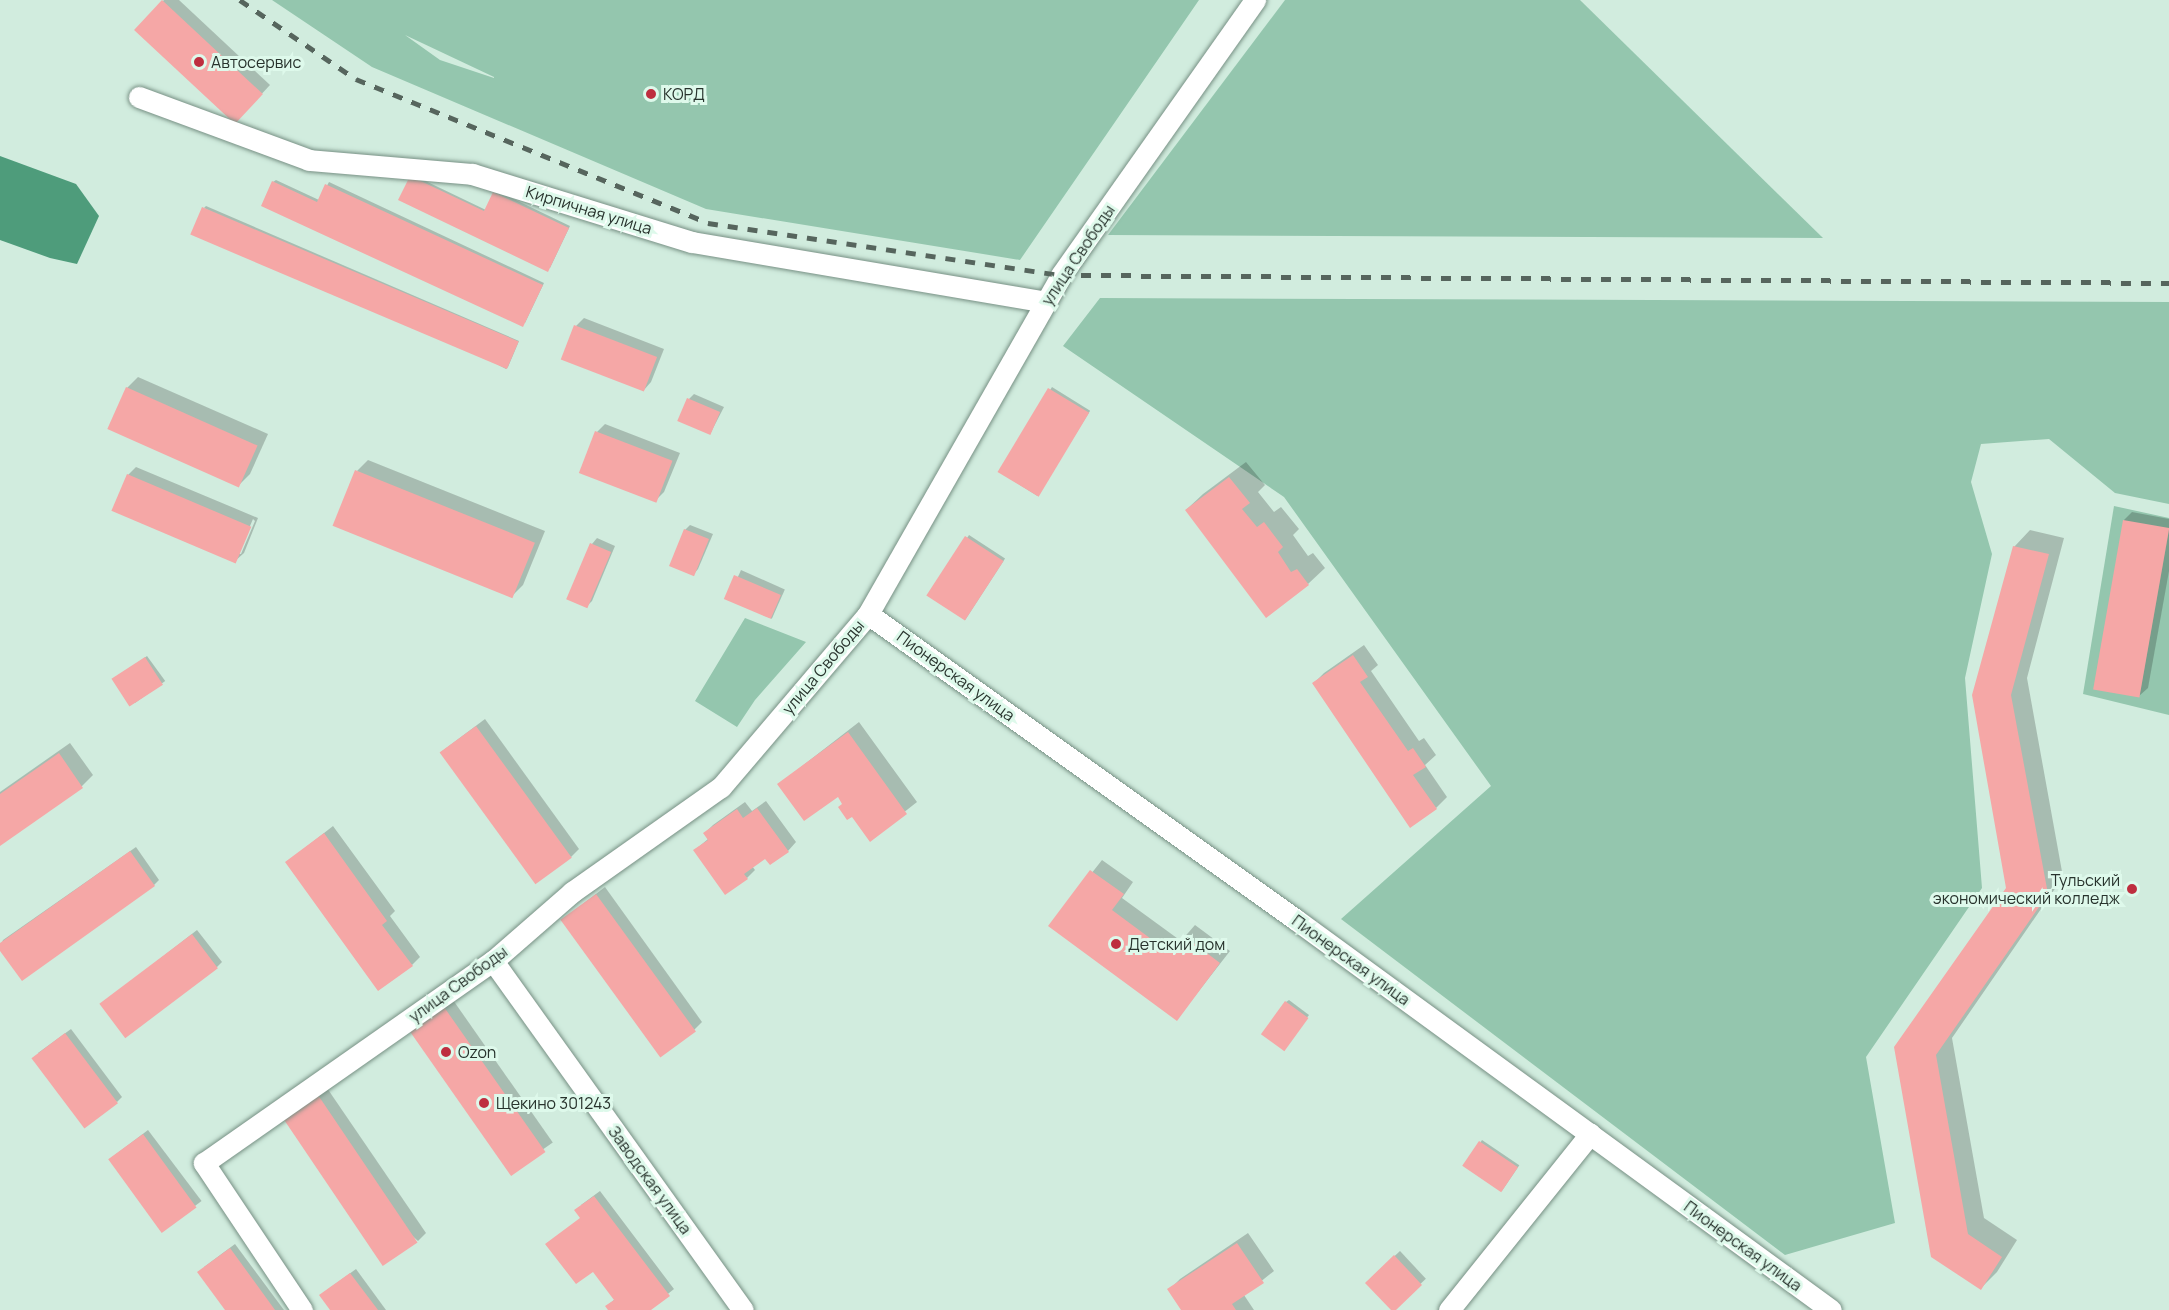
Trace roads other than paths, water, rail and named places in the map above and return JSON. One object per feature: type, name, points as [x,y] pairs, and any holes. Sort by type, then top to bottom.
[{"type":"street","name":"улица Свободы","points":[[302,1310],[204,1163],[493,961],[572,892],[721,787],[868,614],[1061,275],[1256,0]]},
{"type":"street","name":"Кирпичная улица","points":[[139,98],[309,160],[472,174],[692,242],[1046,302]]},
{"type":"street","name":"Пионерская улица","points":[[868,614],[1295,919],[1831,1310]]},
{"type":"street","name":"Заводская улица","points":[[493,961],[743,1310]]},
{"type":"street","points":[[1449,1310],[1590,1134]]},
{"type":"railway","points":[[240,0],[356,79],[708,223],[1061,275],[2169,283]]},
{"type":"place","name":"Автосервис","points":[[199,62]]},
{"type":"place","name":"КОРД","points":[[651,94]]},
{"type":"place","name":"Тульский экономический колледж","points":[[2132,889]]},
{"type":"place","name":"Детский дом","points":[[1116,944]]},
{"type":"place","name":"Ozon","points":[[446,1052]]},
{"type":"place","name":"Щекино 301243","points":[[484,1103]]}]
